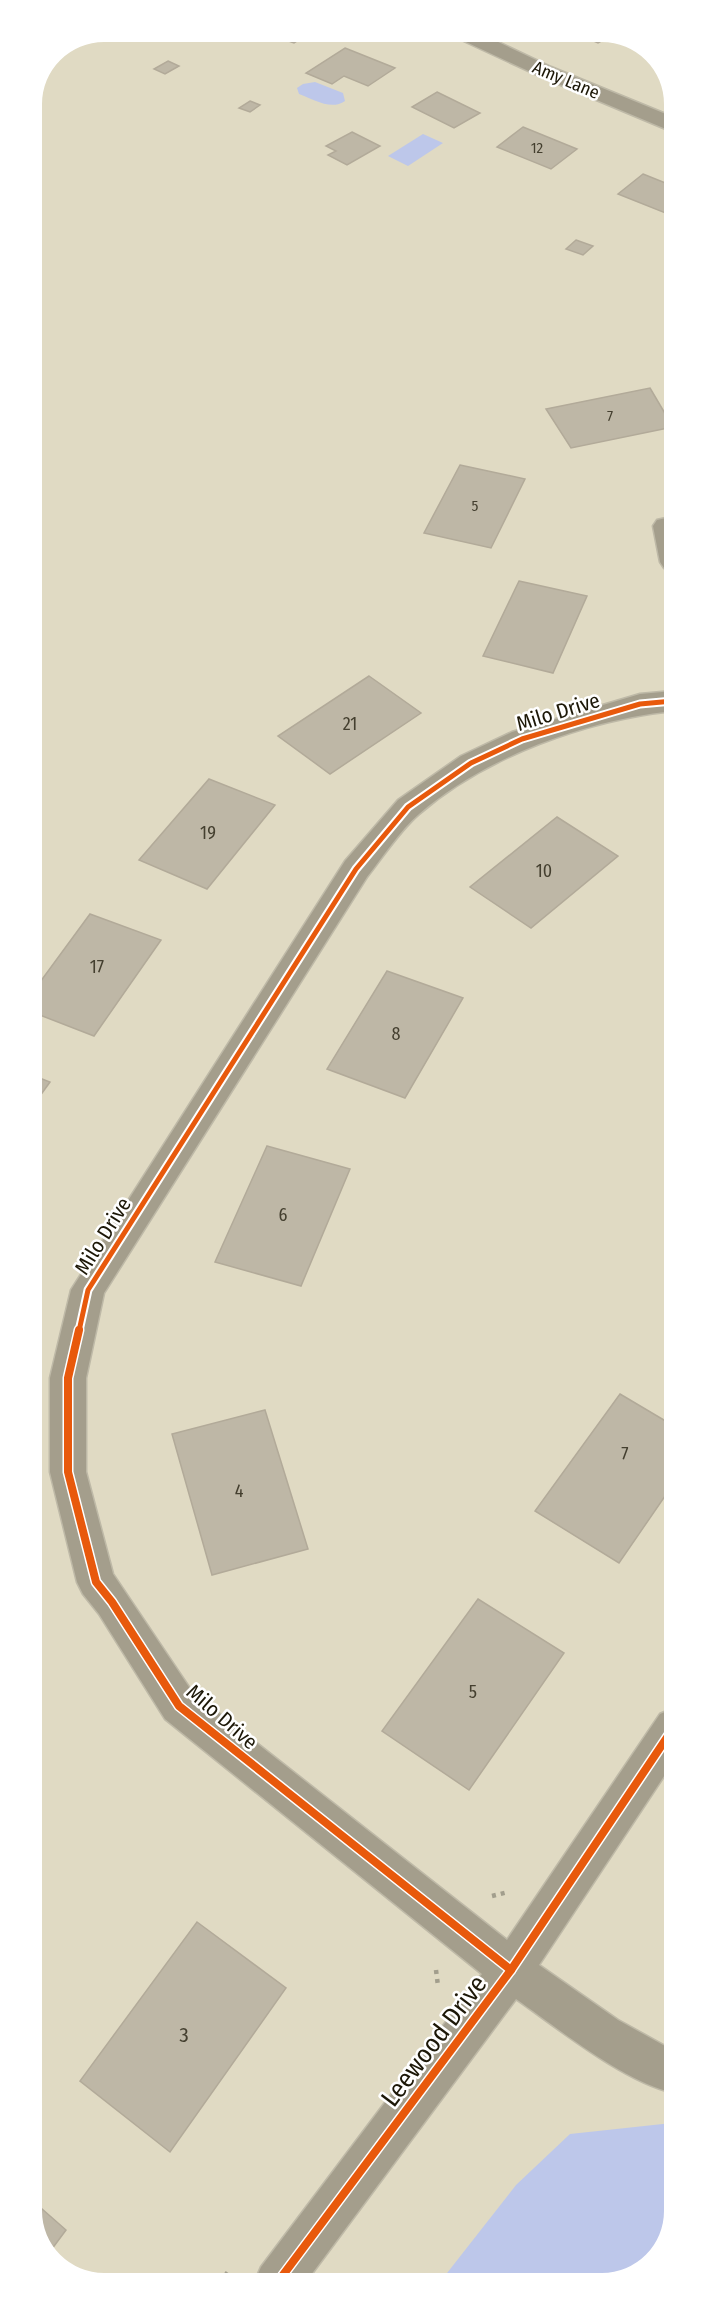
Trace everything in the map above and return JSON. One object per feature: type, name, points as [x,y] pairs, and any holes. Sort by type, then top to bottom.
[{"type":"street","name":"Amy Lane","points":[[482,42],[664,121]]},
{"type":"street","name":"Milo Drive","points":[[664,702],[640,704],[522,739],[471,763],[408,807],[356,869],[88,1290],[68,1378],[68,1472],[96,1582],[112,1602],[179,1706],[511,1970],[603,2035],[664,2069]]},
{"type":"street","name":"Leewood Drive","points":[[284,2273],[511,1970],[664,1742]]},
{"type":"path","points":[[434,1995],[439,1985],[435,1966]]},
{"type":"path","points":[[228,2273],[234,2265]]},
{"type":"water","points":[[315,82],[343,93],[345,101],[334,105],[299,94],[297,88],[303,84]]},
{"type":"water","points":[[423,134],[443,143],[408,166],[388,156]]},
{"type":"water","points":[[664,2124],[663,2223],[651,2249],[633,2265],[614,2272],[447,2273],[516,2185],[570,2134]]},
{"type":"building","points":[[345,48],[395,68],[368,86],[344,76],[332,84],[306,73]]},
{"type":"building","points":[[168,61],[179,66],[165,74],[154,69]]},
{"type":"building","points":[[437,92],[480,113],[454,128],[412,107]]},
{"type":"building","points":[[250,101],[260,105],[250,112],[239,108]]},
{"type":"building","points":[[523,127],[577,149],[551,169],[497,147]]},
{"type":"building","points":[[352,132],[380,146],[347,165],[328,155],[336,151],[326,146]]},
{"type":"building","points":[[643,174],[664,182],[664,212],[618,194]]},
{"type":"building","points":[[576,240],[593,246],[583,255],[566,249]]},
{"type":"building","points":[[650,388],[664,412],[664,429],[571,448],[546,409]]},
{"type":"building","points":[[460,465],[525,479],[491,548],[424,533]]},
{"type":"building","points":[[519,581],[587,596],[553,673],[483,656]]},
{"type":"building","points":[[369,676],[421,713],[330,774],[278,736]]},
{"type":"building","points":[[209,779],[275,805],[207,889],[139,860]]},
{"type":"building","points":[[557,817],[618,856],[531,928],[470,887]]},
{"type":"building","points":[[90,914],[161,940],[94,1036],[42,1016],[42,979]]},
{"type":"building","points":[[387,971],[463,998],[405,1098],[327,1069]]},
{"type":"building","points":[[42,1079],[50,1082],[42,1093]]},
{"type":"building","points":[[267,1146],[350,1169],[301,1286],[215,1262]]},
{"type":"building","points":[[620,1394],[664,1420],[664,1498],[619,1563],[535,1511]]},
{"type":"building","points":[[265,1410],[308,1549],[212,1575],[172,1434]]},
{"type":"building","points":[[478,1599],[564,1653],[469,1790],[382,1731]]},
{"type":"building","points":[[197,1922],[286,1988],[170,2152],[80,2081]]},
{"type":"building","points":[[42,2209],[66,2230],[54,2247],[43,2223]]},
{"type":"cycle path","points":[[511,1970],[179,1706],[112,1602],[96,1582],[68,1472],[68,1378],[88,1290],[356,869],[408,807],[471,763],[522,739],[640,704],[664,702]]},
{"type":"cycle path","points":[[284,2273],[511,1970],[664,1742]]}]
